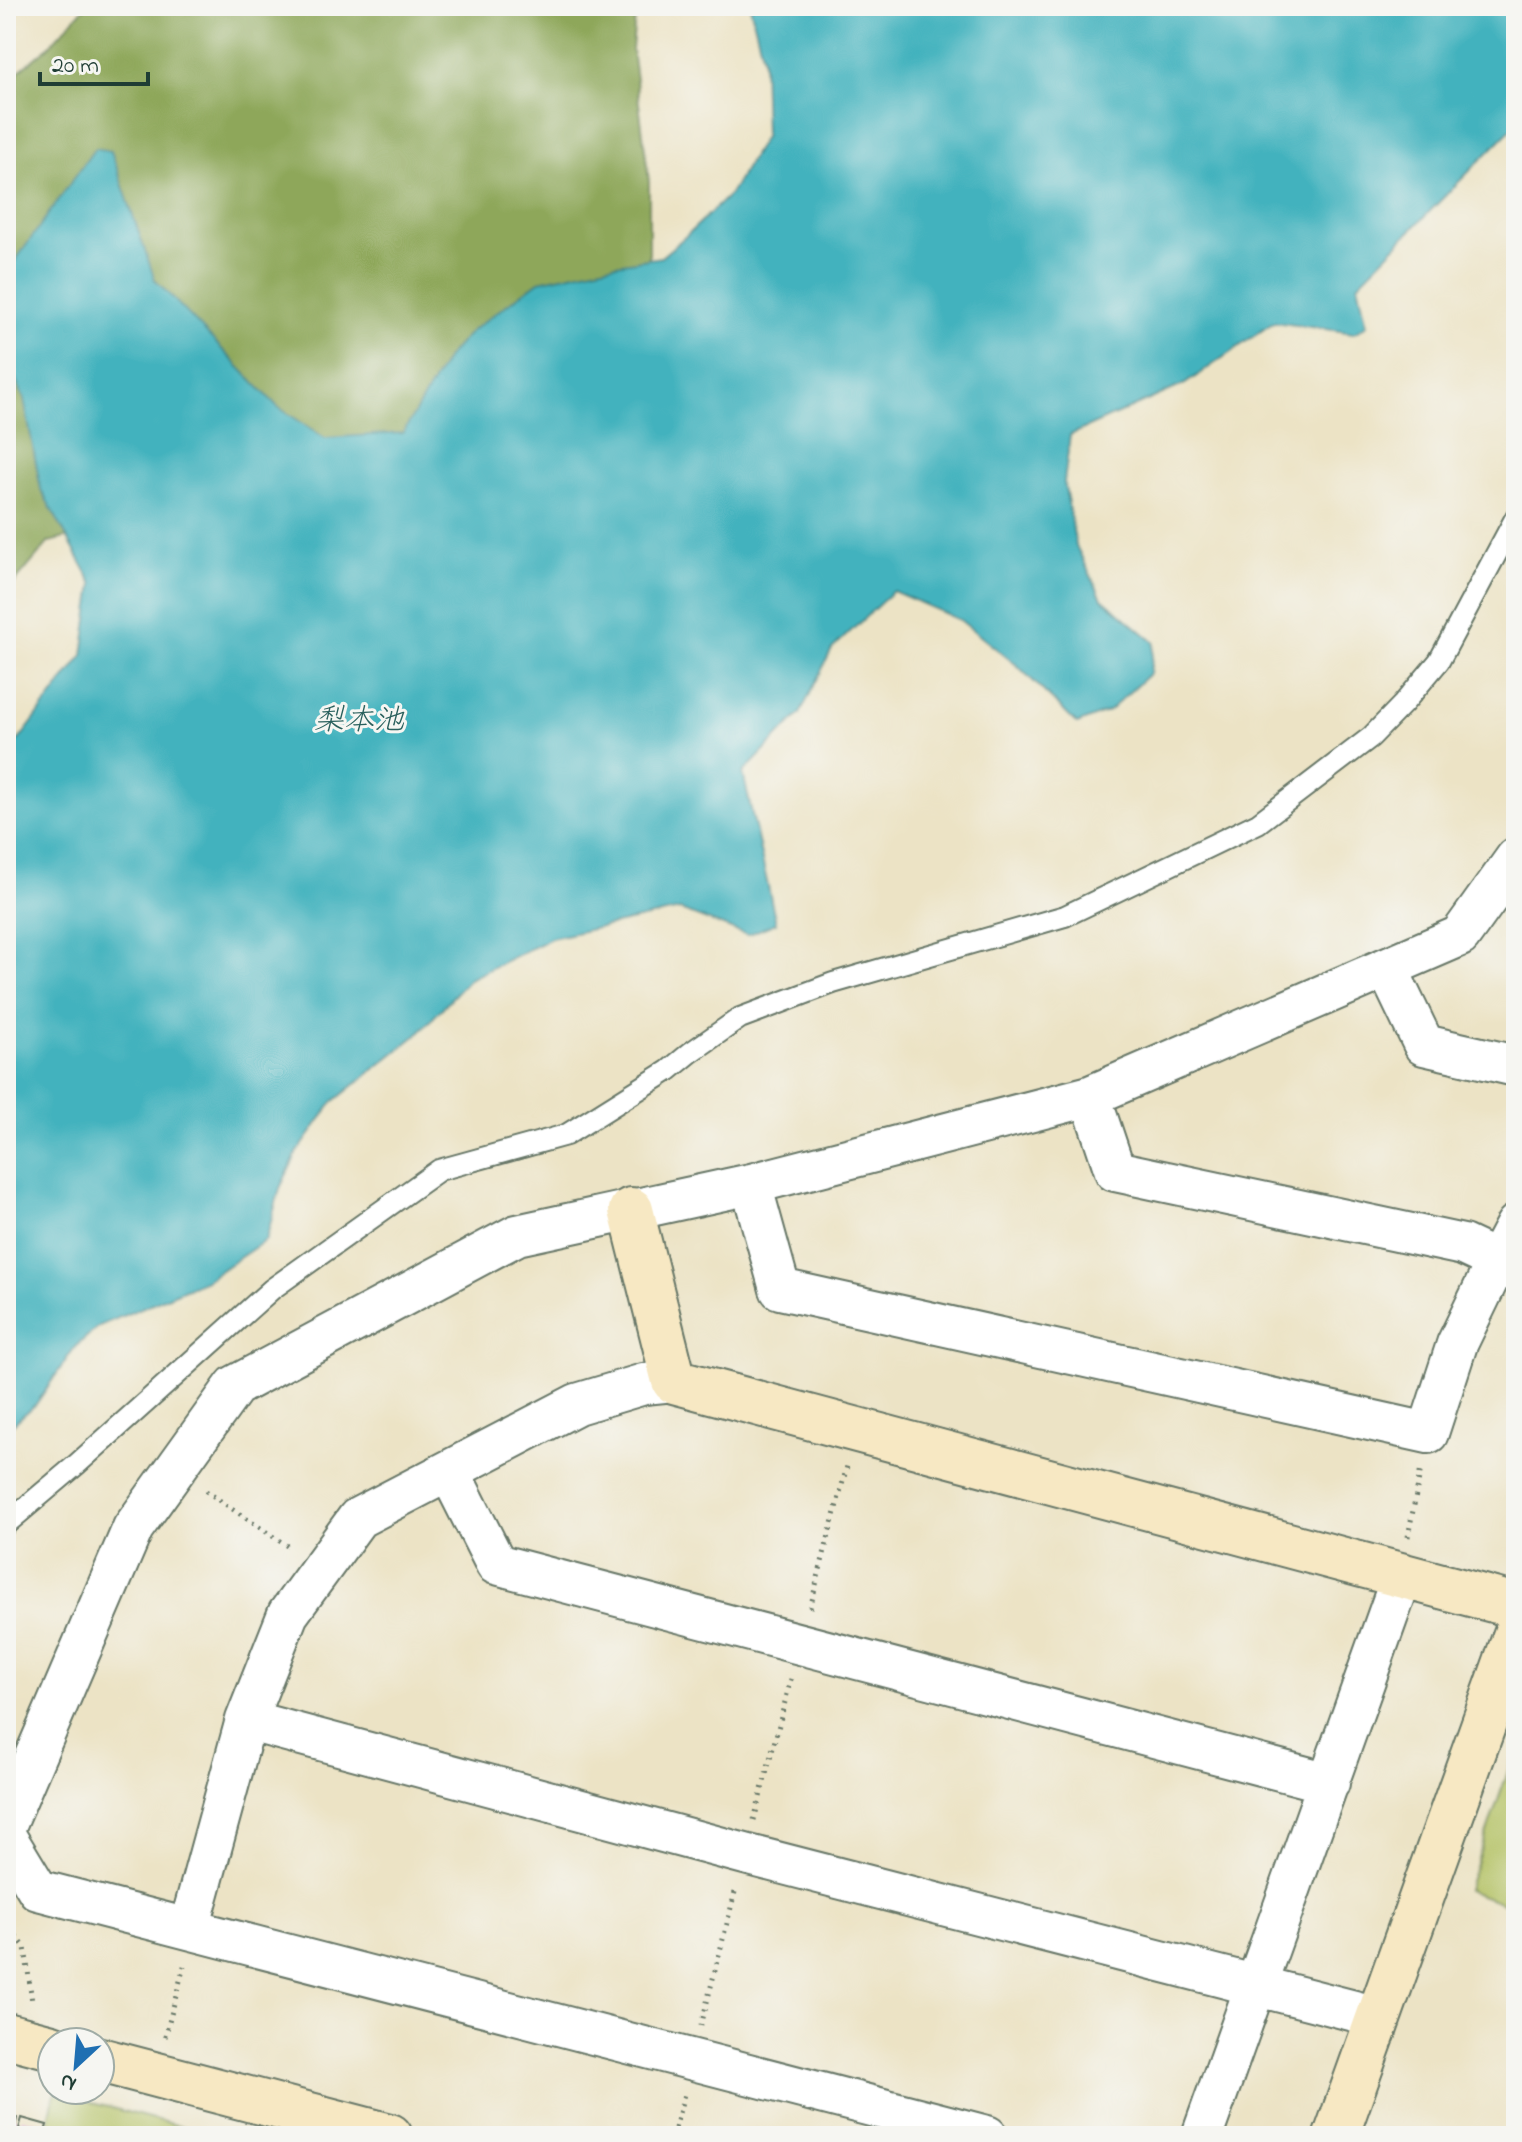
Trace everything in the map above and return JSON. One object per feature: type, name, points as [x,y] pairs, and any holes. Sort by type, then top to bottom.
[{"type":"street","points":[[6,1824],[133,1528],[235,1386],[517,1235],[751,1184],[1090,1096],[1460,936],[1516,858]]},
{"type":"street","points":[[1387,968],[1424,1045],[1516,1066]]},
{"type":"street","points":[[1090,1096],[1115,1171],[1463,1245],[1497,1261]]},
{"type":"street","points":[[751,1184],[780,1289],[1428,1433],[1457,1344],[1516,1225]]},
{"type":"street","points":[[631,1210],[674,1381]]},
{"type":"street","points":[[189,1929],[246,1720],[288,1614],[358,1518],[577,1404],[644,1384],[674,1381],[856,1431],[1404,1559],[1516,1606]]},
{"type":"street","points":[[449,1471],[496,1564],[1329,1783]]},
{"type":"street","points":[[1202,2136],[1329,1783],[1404,1559]]},
{"type":"street","points":[[1336,2136],[1516,1634]]},
{"type":"street","points":[[246,1720],[745,1854],[1378,2017]]},
{"type":"street","points":[[6,1837],[38,1890],[987,2136]]},
{"type":"street","points":[[19,2021],[36,2034]]},
{"type":"street","points":[[116,2064],[390,2136]]},
{"type":"lane","points":[[6,1524],[272,1289],[439,1170],[566,1135],[668,1071],[740,1018],[833,983],[1065,916],[1258,823],[1371,737],[1403,704],[1439,661],[1516,517]]},
{"type":"path","points":[[673,2136],[856,1431]]},
{"type":"path","points":[[1404,1559],[1428,1433]]},
{"type":"path","points":[[175,1470],[321,1569]]},
{"type":"path","points":[[6,1924],[25,1947],[19,2021]]},
{"type":"path","points":[[164,2042],[189,1946],[189,1929]]},
{"type":"green space","points":[[86,6],[636,6],[632,49],[649,181],[649,264],[580,383],[119,525],[49,542],[6,593],[6,82],[47,48]]},
{"type":"green space","points":[[1516,1748],[1516,1908],[1467,1890]]},
{"type":"green space","points":[[52,2106],[104,2106],[217,2136],[45,2136]]},
{"type":"water","name":"梨本池","points":[[750,6],[1516,6],[1516,124],[1358,284],[1367,325],[1354,333],[1274,322],[1185,384],[1070,435],[1064,482],[1076,546],[1102,598],[1154,642],[1150,673],[1109,711],[1077,724],[1018,666],[960,620],[893,591],[832,649],[800,714],[743,773],[776,923],[747,935],[680,910],[551,938],[469,979],[418,1034],[333,1102],[297,1153],[280,1188],[266,1240],[206,1280],[99,1326],[75,1347],[36,1404],[6,1430],[6,739],[19,740],[83,655],[93,584],[41,490],[24,399],[6,357],[6,274],[95,148],[111,151],[155,280],[278,407],[325,438],[403,433],[448,356],[471,331],[539,281],[661,257],[730,194],[765,135],[763,58]]},
{"type":"building","points":[[6,2116],[17,2118],[13,2136],[6,2136]]},
{"type":"building","points":[[22,2118],[47,2125],[44,2136],[17,2136]]}]
